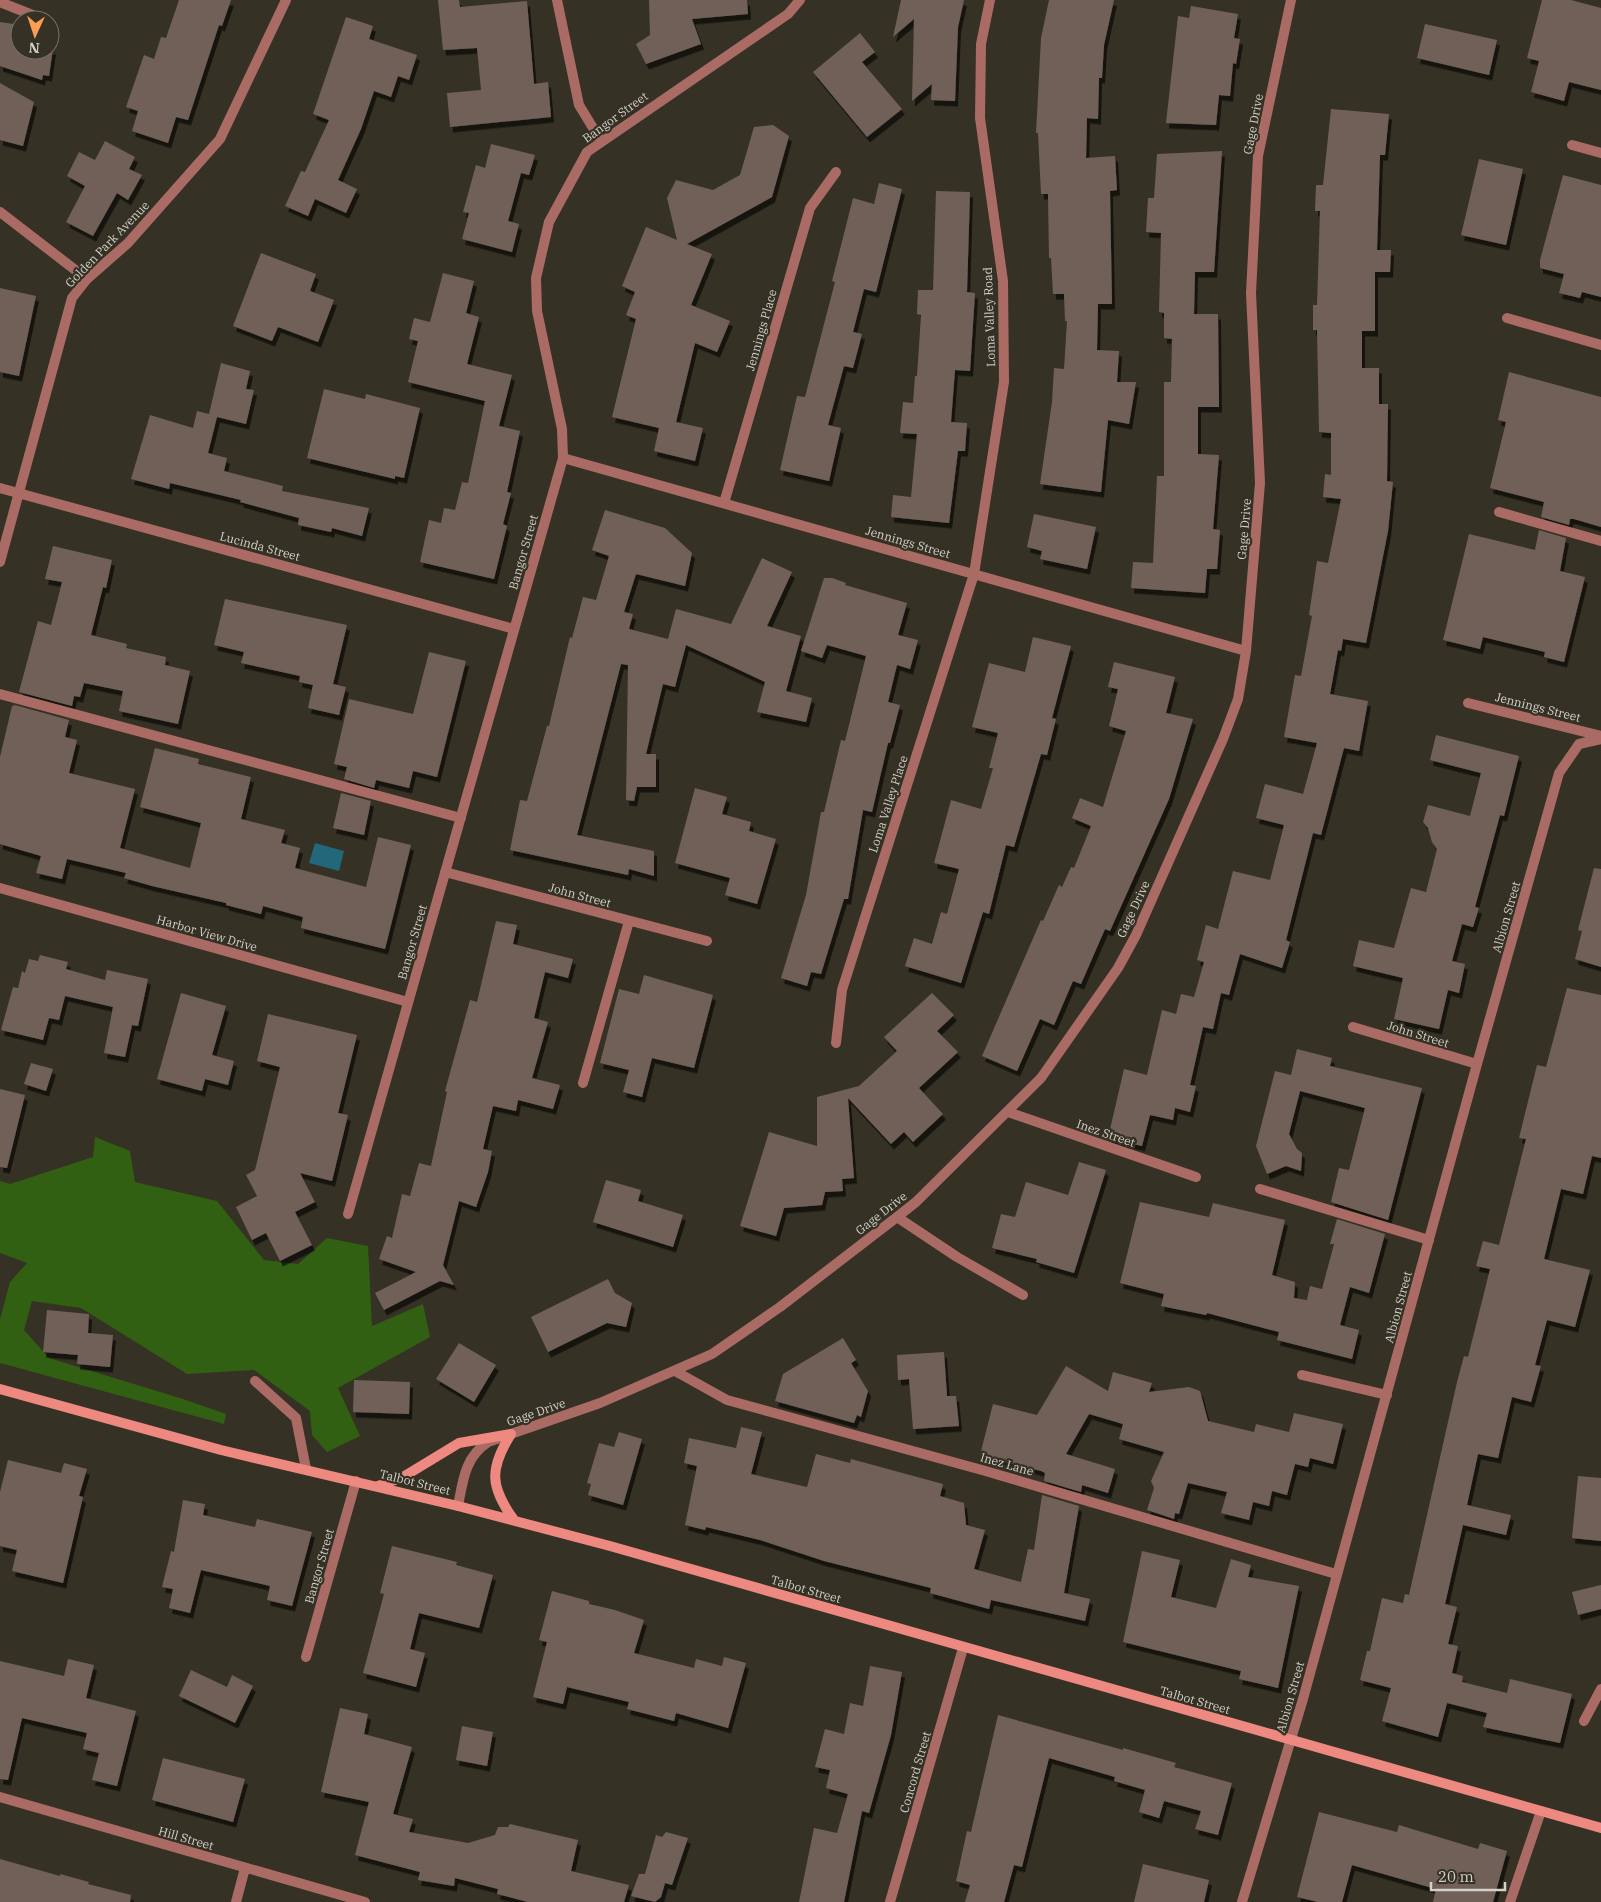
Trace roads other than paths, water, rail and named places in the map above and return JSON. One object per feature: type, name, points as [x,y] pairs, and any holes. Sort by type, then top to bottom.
[{"type":"main road","name":"Talbot Street","points":[[0,1389],[221,1450],[377,1486],[610,1546],[1601,1828]]},
{"type":"main road","points":[[377,1486],[403,1477],[459,1443],[511,1434]]},
{"type":"main road","points":[[511,1434],[497,1458],[493,1474],[497,1492],[514,1520]]},
{"type":"street","name":"Golden Park Avenue","points":[[0,562],[72,298],[87,279],[128,243],[220,139],[286,0]]},
{"type":"street","points":[[557,0],[579,105],[601,140]]},
{"type":"street","name":"Bangor Street","points":[[348,1214],[563,458],[562,429],[537,311],[536,278],[549,222],[587,152],[601,140],[788,14],[800,0]]},
{"type":"street","name":"Loma Valley Road","points":[[974,574],[1004,382],[1003,280],[980,118],[982,44],[990,0]]},
{"type":"street","name":"Gage Drive","points":[[458,1506],[468,1466],[476,1450],[488,1442],[600,1403],[712,1354],[780,1307],[897,1217],[1008,1112],[1041,1078],[1118,968],[1136,935],[1223,739],[1238,699],[1246,651],[1260,483],[1251,294],[1258,156],[1291,0]]},
{"type":"street","points":[[0,2],[20,10]]},
{"type":"street","points":[[1572,145],[1601,153]]},
{"type":"street","name":"Jennings Place","points":[[724,503],[810,208],[836,172]]},
{"type":"street","points":[[0,212],[87,279]]},
{"type":"street","points":[[1507,318],[1601,345]]},
{"type":"street","name":"Jennings Street","points":[[563,458],[1246,651]]},
{"type":"street","name":"Lucinda Street","points":[[0,488],[514,629]]},
{"type":"street","points":[[1499,512],[1601,541]]},
{"type":"street","name":"Loma Valley Place","points":[[836,1043],[842,990],[974,574]]},
{"type":"street","points":[[0,694],[461,818]]},
{"type":"street","name":"Jennings Street","points":[[1468,702],[1601,737]]},
{"type":"street","name":"Albion Street","points":[[1242,1902],[1387,1395],[1559,773],[1579,744],[1601,737]]},
{"type":"street","name":"John Street","points":[[445,872],[708,942]]},
{"type":"street","name":"Harbor View Drive","points":[[0,888],[408,1002]]},
{"type":"street","points":[[583,1083],[629,920]]},
{"type":"street","name":"John Street","points":[[1353,1027],[1477,1064]]},
{"type":"street","name":"Inez Street","points":[[1008,1112],[1196,1177]]},
{"type":"street","points":[[1260,1189],[1429,1240]]},
{"type":"street","points":[[897,1217],[958,1257],[1023,1295]]},
{"type":"street","name":"Inez Lane","points":[[674,1372],[727,1400],[982,1470],[1336,1574]]},
{"type":"street","points":[[1302,1375],[1387,1395]]},
{"type":"street","points":[[255,1382],[296,1418],[306,1469]]},
{"type":"street","name":"Bangor Street","points":[[306,1657],[356,1481]]},
{"type":"street","name":"Concord Street","points":[[890,1902],[963,1648]]},
{"type":"street","points":[[1584,1721],[1601,1689]]},
{"type":"street","name":"Hill Street","points":[[0,1797],[365,1902]]},
{"type":"street","points":[[1510,1902],[1541,1811]]},
{"type":"street","points":[[236,1902],[245,1868]]},
{"type":"water","points":[[315,843],[344,851],[339,871],[309,863]]}]
